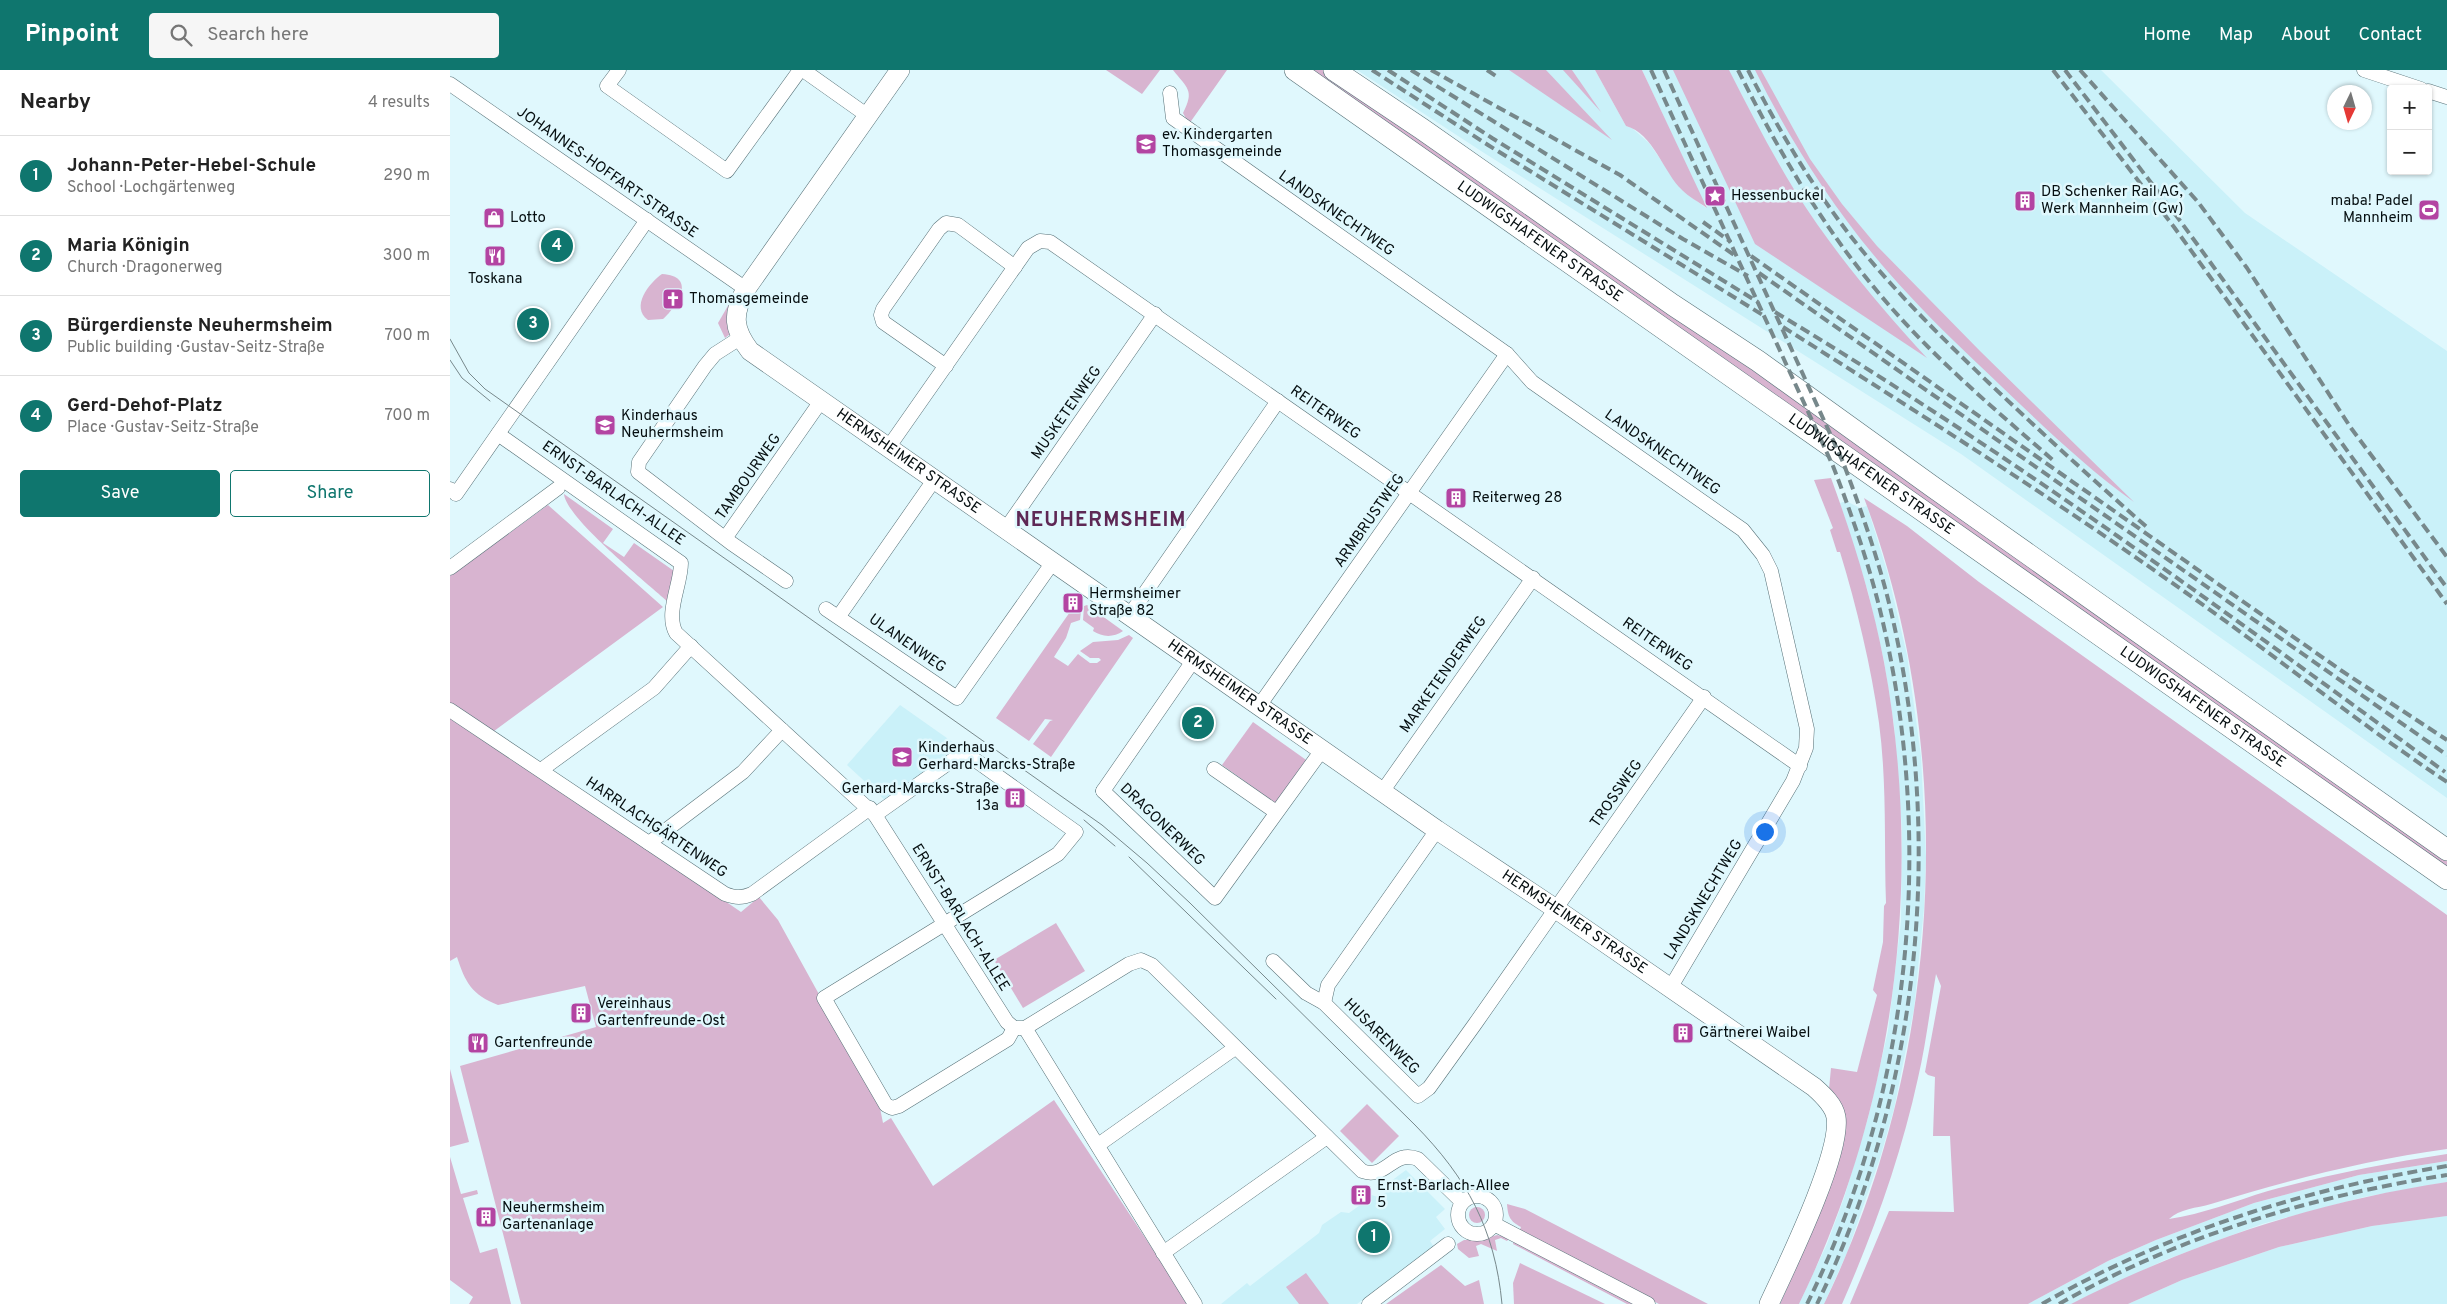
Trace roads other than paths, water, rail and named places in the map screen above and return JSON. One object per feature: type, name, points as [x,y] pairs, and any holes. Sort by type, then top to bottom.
[{"type":"main road","name":"LUDWIGSHAFENER STRASSE","points":[[1295,70],[2447,879]]},
{"type":"main road","name":"LUDWIGSHAFENER STRASSE","points":[[1334,70],[1422,129],[1673,305],[1758,361],[1932,487],[2447,850]]},
{"type":"street","points":[[619,70],[607,86],[727,171],[801,70],[868,116]]},
{"type":"street","points":[[740,338],[737,331],[736,316],[740,299],[900,70]]},
{"type":"street","points":[[2364,70],[2409,85]]},
{"type":"street","name":"JOHANNES-HOFFART-STRASSE","points":[[450,84],[746,289]]},
{"type":"street","points":[[2432,92],[2447,98]]},
{"type":"street","name":"LANDSKNECHTWEG","points":[[1170,93],[1174,118],[1507,354],[1532,382],[1743,530],[1763,556],[1775,587],[1807,729],[1806,748],[1800,766],[1680,972],[1668,986]]},
{"type":"street","points":[[450,489],[456,494],[647,220]]},
{"type":"street","points":[[946,366],[883,322],[882,311],[894,293],[939,229],[948,223],[958,225],[1015,267]]},
{"type":"street","name":"REITERWEG","points":[[888,448],[1032,244],[1040,240],[1050,242],[1704,697],[1800,766]]},
{"type":"street","name":"MUSKETENWEG","points":[[1006,530],[1155,314]]},
{"type":"street","name":"HERMSHEIMER STRASSE","points":[[740,338],[750,351],[888,448],[1437,830],[1556,909],[1814,1087],[1827,1099],[1836,1115],[1835,1139],[1820,1186],[1770,1304]]},
{"type":"street","name":"TAMBOURWEG","points":[[740,338],[715,354],[705,366],[639,462],[638,472],[726,537],[821,401]]},
{"type":"street","name":"ARMBRUSTWEG","points":[[1259,706],[1507,354]]},
{"type":"street","points":[[1129,616],[1278,400]]},
{"type":"street","name":"ERNST-BARLACH-ALLEE","points":[[498,434],[681,563],[681,574],[671,619],[676,633],[872,811],[1007,1022],[1020,1028],[1098,1145],[1195,1304]]},
{"type":"street","points":[[826,609],[839,616],[934,480]]},
{"type":"street","points":[[450,568],[558,488]]},
{"type":"street","points":[[726,537],[732,544],[786,581]]},
{"type":"street","name":"ULANENWEG","points":[[839,616],[957,698],[1052,562]]},
{"type":"street","name":"MARKETENDERWEG","points":[[1382,792],[1533,578]]},
{"type":"street","points":[[541,770],[654,688],[691,646]]},
{"type":"street","name":"DRAGONERWEG","points":[[1194,661],[1099,790],[1215,898],[1322,750]]},
{"type":"street","name":"TROSSWEG","points":[[1556,909],[1704,697]]},
{"type":"street","name":"HARRLACHGÄRTENWEG","points":[[450,710],[725,894],[743,898],[752,894],[872,811],[964,752],[1076,832],[1058,854],[944,923]]},
{"type":"street","points":[[649,843],[743,772],[782,730]]},
{"type":"street","points":[[1214,768],[1276,812]]},
{"type":"street","name":"HUSARENWEG","points":[[1437,830],[1328,985],[1324,1003],[1418,1096],[1429,1088],[1556,909]]},
{"type":"street","points":[[944,923],[824,998],[886,1105],[892,1108],[899,1106],[1008,1039],[1020,1028],[1129,964],[1140,960],[1152,965],[1362,1171],[1370,1174],[1378,1173],[1401,1157],[1410,1156],[1418,1159],[1462,1202]]},
{"type":"street","points":[[1273,961],[1306,993],[1324,1003]]},
{"type":"street","points":[[1098,1145],[1235,1048]]},
{"type":"street","points":[[1163,1253],[1326,1137]]},
{"type":"street","points":[[1472,1196],[1487,1198],[1496,1209],[1494,1224],[1487,1231],[1480,1234],[1468,1232],[1459,1223],[1458,1216],[1462,1202],[1472,1196]]},
{"type":"street","points":[[1494,1224],[1648,1304]]},
{"type":"street","points":[[1369,1304],[1448,1244]]},
{"type":"tram line","points":[[450,339],[469,373],[485,389],[1102,825],[1147,863],[1415,1125],[1450,1165],[1464,1185],[1485,1228],[1493,1252],[1502,1304]]},
{"type":"tram line","points":[[450,360],[462,378],[490,401]]},
{"type":"tram line","points":[[1084,820],[1115,846]]},
{"type":"tram line","points":[[1129,857],[1276,999]]},
{"type":"railway","points":[[1372,70],[1488,145],[1766,317]]},
{"type":"railway","points":[[1388,70],[1492,138],[1758,302]]},
{"type":"railway","points":[[1411,70],[1683,239],[1748,276]]},
{"type":"railway","points":[[1431,70],[1620,175],[1737,257]]},
{"type":"railway","points":[[1487,70],[1496,76]]},
{"type":"railway","points":[[1651,70],[1833,466],[1859,537],[1880,610],[1897,697],[1907,786],[1909,875],[1904,964],[1891,1052],[1871,1138],[1843,1223],[1807,1304]]},
{"type":"railway","points":[[1664,70],[1843,462],[1869,534],[1890,607],[1907,694],[1916,783],[1918,873],[1913,962],[1900,1050],[1880,1137],[1852,1222],[1817,1304]]},
{"type":"railway","points":[[1738,70],[1768,128],[1818,212],[1877,291],[1918,337],[1984,400],[2054,461]]},
{"type":"railway","points":[[1748,70],[1782,133],[1808,175],[1835,215],[1865,254],[1934,329],[1989,383],[2148,528]]},
{"type":"railway","points":[[2053,70],[2174,227],[2447,604]]},
{"type":"railway","points":[[2065,70],[2181,222],[2447,588]]},
{"type":"railway","points":[[2080,70],[2198,202],[2247,268],[2351,428],[2447,557]]},
{"type":"railway","points":[[1703,222],[1731,242]]},
{"type":"railway","points":[[1751,256],[2342,671],[2447,740]]},
{"type":"railway","points":[[1759,273],[2447,755]]},
{"type":"railway","points":[[1775,312],[1862,365],[2032,477],[2281,652],[2445,772]]},
{"type":"railway","points":[[1783,327],[1986,457],[2136,557],[2380,736],[2447,782]]},
{"type":"railway","points":[[2042,1304],[2138,1255],[2238,1217],[2341,1187],[2447,1166]]},
{"type":"railway","points":[[2059,1304],[2151,1258],[2247,1222],[2346,1194],[2447,1175]]},
{"type":"place","name":"ev. Kindergarten Thomasgemeinde","points":[[1146,144]]},
{"type":"place","name":"Hessenbuckel","points":[[1715,196]]},
{"type":"place","name":"DB Schenker Rail AG, Werk Mannheim (Gw)","points":[[2025,201]]},
{"type":"place","name":"maba! Padel Mannheim","points":[[2429,210]]},
{"type":"place","name":"Lotto","points":[[494,218]]},
{"type":"place","name":"Gerd-Dehof-Platz","points":[[557,246]]},
{"type":"place","name":"Toskana","points":[[495,256]]},
{"type":"place","name":"Thomasgemeinde","points":[[673,299]]},
{"type":"place","name":"Bürgerdienste Neuhermsheim","points":[[533,324]]},
{"type":"place","name":"Kinderhaus Neuhermsheim","points":[[605,425]]},
{"type":"place","name":"Reiterweg 28","points":[[1456,498]]},
{"type":"place","name":"Hermsheimer Straße 82","points":[[1073,603]]},
{"type":"place","name":"Maria Königin","points":[[1198,723]]},
{"type":"place","name":"Kinderhaus Gerhard-Marcks-Straße","points":[[902,757]]},
{"type":"place","name":"Gerhard-Marcks-Straße 13a","points":[[1015,798]]},
{"type":"place","name":"Vereinhaus Gartenfreunde-Ost","points":[[581,1013]]},
{"type":"place","name":"Gärtnerei Waibel","points":[[1683,1033]]},
{"type":"place","name":"Gartenfreunde","points":[[478,1043]]},
{"type":"place","name":"Ernst-Barlach-Allee 5","points":[[1361,1195]]},
{"type":"place","name":"Neuhermsheim Gartenanlage","points":[[486,1217]]},
{"type":"place","name":"Johann-Peter-Hebel-Schule","points":[[1374,1237]]},
{"type":"district","name":"NEUHERMSHEIM","points":[[1101,521]]}]
